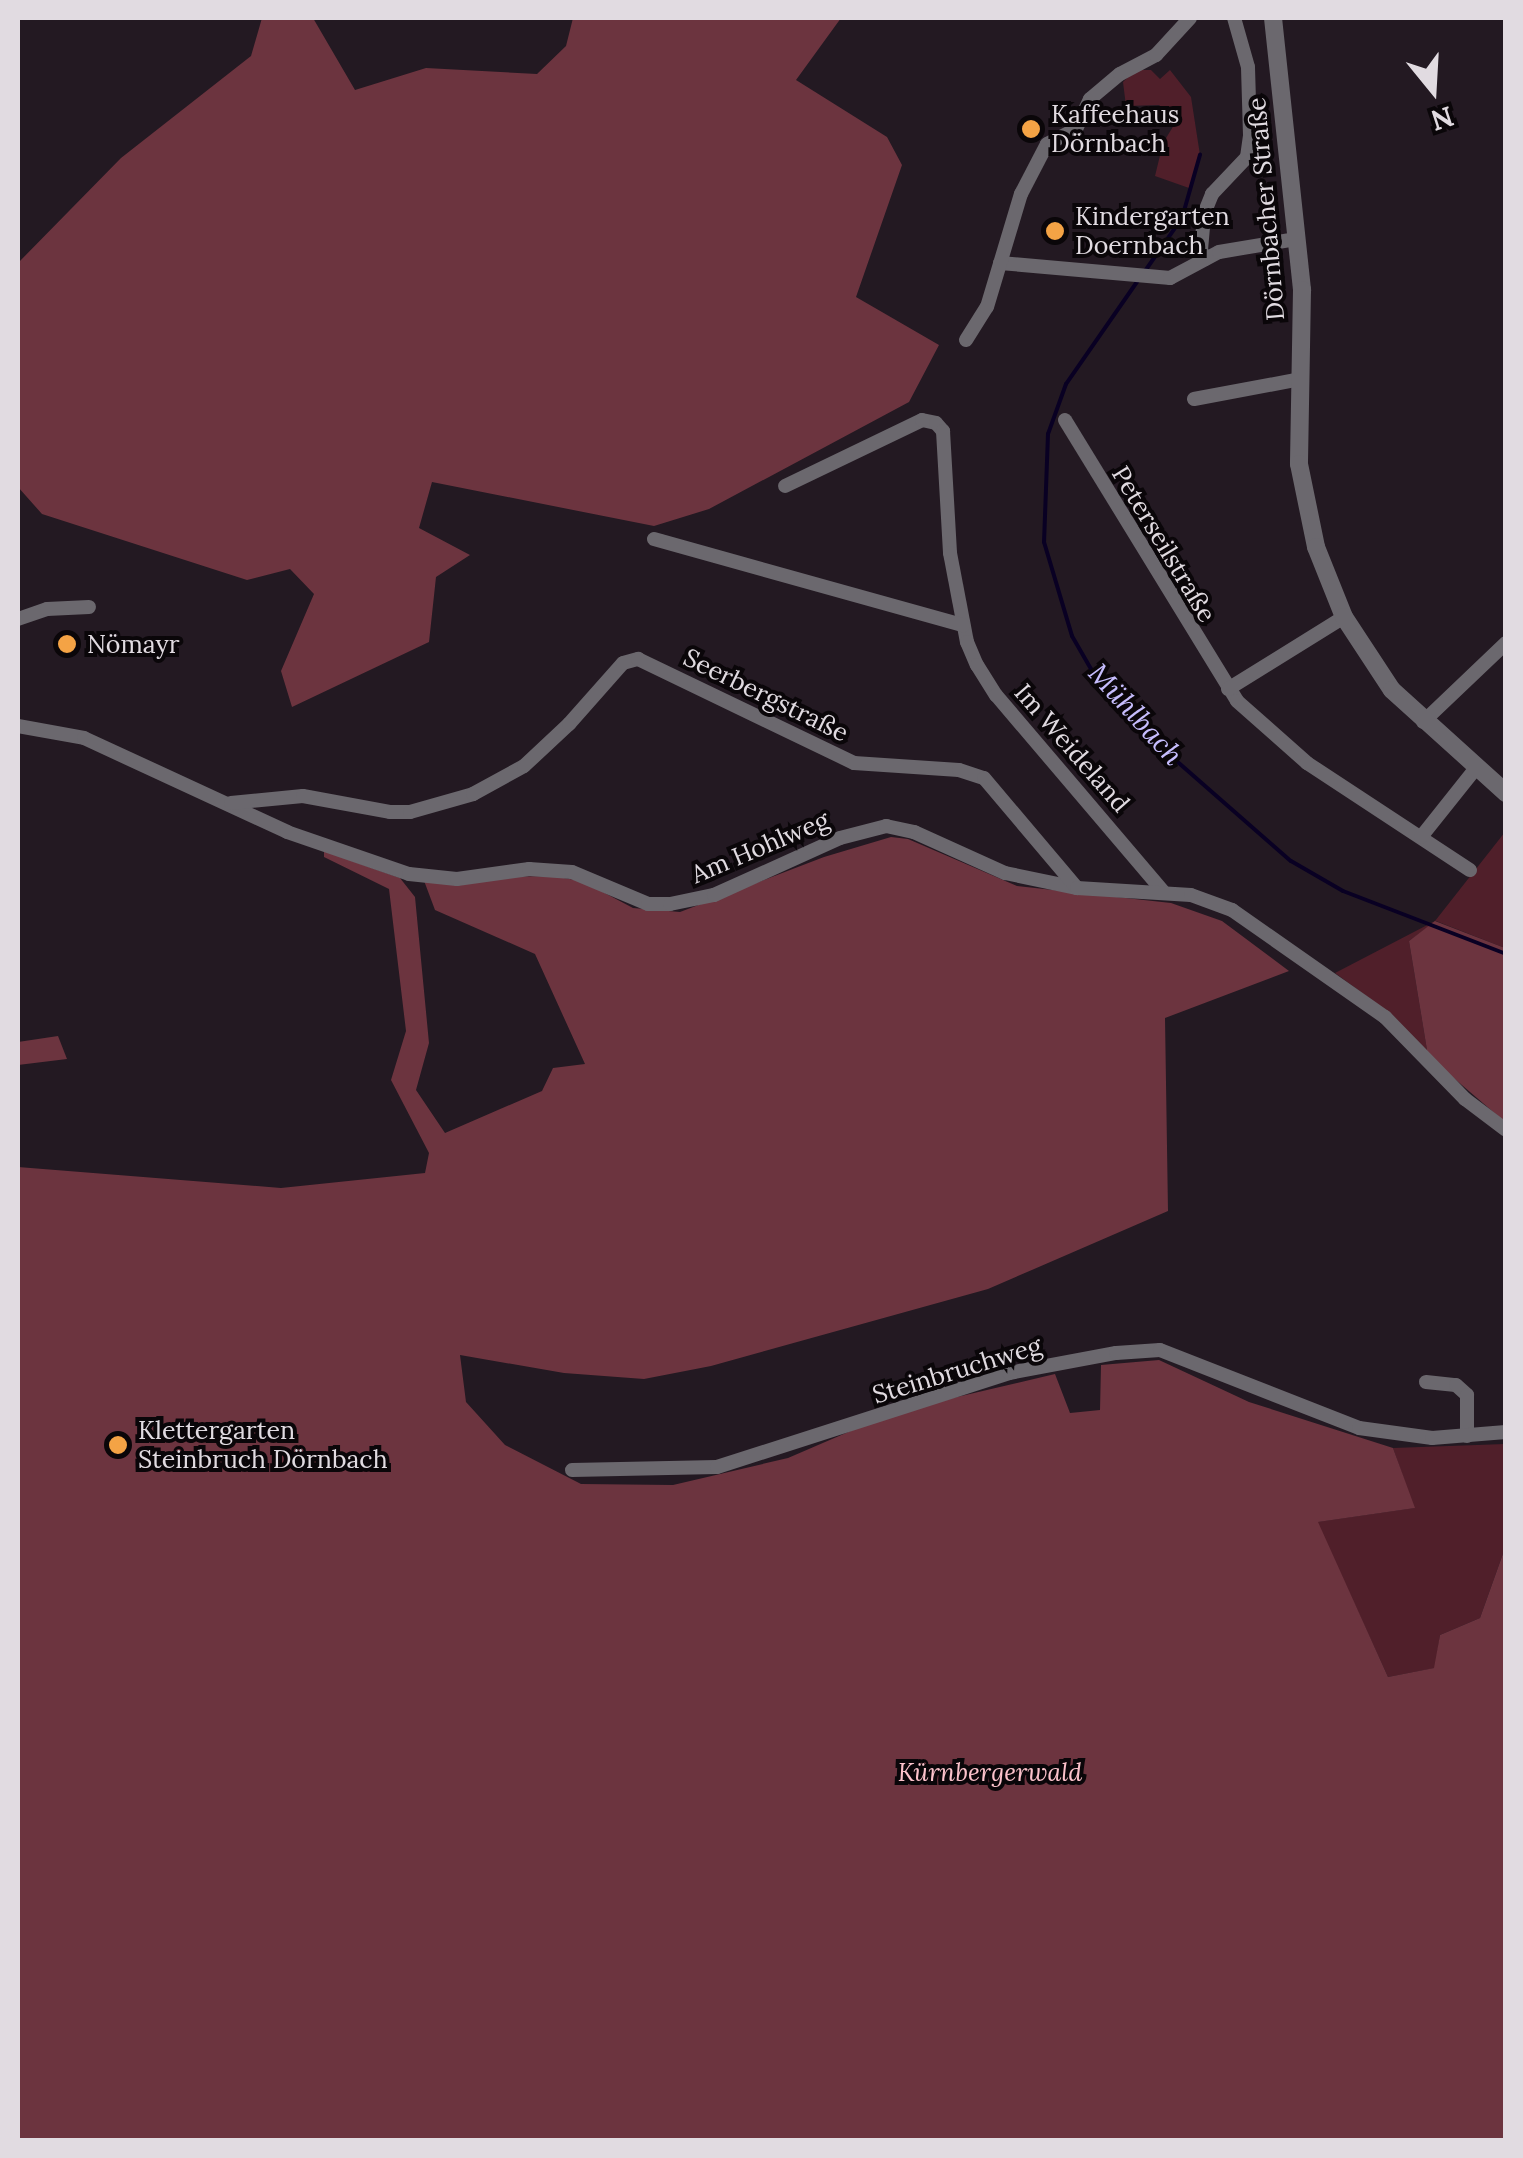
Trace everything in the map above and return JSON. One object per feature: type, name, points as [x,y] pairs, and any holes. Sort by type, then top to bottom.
[{"type":"street","points":[[966,340],[987,307],[1021,194],[1047,144],[1076,128],[1090,99],[1120,74],[1156,55],[1190,18]]},
{"type":"street","points":[[1205,258],[1200,250],[1204,214],[1212,194],[1248,157],[1248,67],[1234,18]]},
{"type":"street","name":"Dörnbacher Straße","points":[[1273,18],[1303,321],[1301,484],[1316,547],[1344,617],[1374,666],[1423,722],[1506,793]]},
{"type":"street","points":[[1000,263],[1152,278],[1183,273],[1205,258],[1296,239]]},
{"type":"street","points":[[1194,399],[1301,379]]},
{"type":"street","name":"Im Weideland","points":[[784,486],[922,420],[936,423],[947,441],[950,553],[963,625],[977,665],[996,695],[1164,892]]},
{"type":"street","name":"Peterseilstraße","points":[[1065,420],[1228,689],[1258,722],[1307,763],[1470,870]]},
{"type":"street","points":[[654,539],[963,625]]},
{"type":"street","points":[[18,619],[47,609],[89,606]]},
{"type":"street","points":[[1228,689],[1344,617]]},
{"type":"street","points":[[1423,722],[1506,643]]},
{"type":"street","name":"Seerbergstraße","points":[[231,803],[304,796],[410,812],[473,794],[524,766],[569,724],[623,663],[638,659],[854,763],[959,770],[984,778],[1077,888]]},
{"type":"street","name":"Am Hohlweg","points":[[18,726],[84,738],[287,832],[391,870],[457,880],[529,869],[572,872],[656,905],[714,895],[840,838],[886,826],[914,832],[1005,874],[1077,888]]},
{"type":"street","points":[[1421,836],[1476,768]]},
{"type":"street","points":[[1077,888],[1191,894],[1232,910],[1361,998],[1406,1036],[1466,1099],[1506,1130]]},
{"type":"street","name":"Steinbruchweg","points":[[572,1470],[717,1467],[1009,1373],[1116,1353],[1160,1350],[1359,1428],[1400,1436],[1506,1432]]},
{"type":"street","points":[[1426,1382],[1456,1385],[1467,1396],[1466,1436]]},
{"type":"shaded area","points":[[1135,70],[1151,70],[1160,79],[1170,70],[1191,97],[1200,155],[1189,188],[1155,176],[1163,143],[1174,125],[1171,115],[1159,105],[1126,106],[1123,82]]},
{"type":"shaded area","points":[[1505,832],[1505,948],[1436,921],[1409,941],[1428,1056],[1369,998],[1335,973],[1435,921]]},
{"type":"shaded area","points":[[1505,1444],[1505,1548],[1480,1618],[1440,1635],[1435,1668],[1388,1677],[1317,1522],[1414,1508],[1393,1448]]},
{"type":"green space","points":[[262,18],[313,18],[355,90],[426,68],[537,74],[566,46],[573,18],[841,18],[796,80],[887,137],[902,165],[856,297],[939,345],[909,402],[709,509],[654,526],[432,482],[419,528],[470,555],[436,577],[429,642],[292,707],[281,671],[314,594],[290,569],[247,580],[42,514],[18,487],[18,263],[121,158],[251,56]]},
{"type":"green space","name":"Kürnbergerwald","points":[[891,837],[908,839],[1017,886],[1171,903],[1222,921],[1289,971],[1165,1018],[1168,1211],[988,1289],[711,1366],[644,1379],[564,1373],[460,1355],[466,1402],[505,1445],[581,1484],[673,1485],[788,1458],[897,1411],[1055,1374],[1070,1413],[1100,1410],[1101,1365],[1159,1360],[1249,1402],[1393,1448],[1415,1508],[1318,1522],[1388,1677],[1434,1668],[1440,1635],[1480,1618],[1505,1548],[1505,2140],[18,2140],[18,1167],[281,1188],[425,1173],[429,1153],[391,1080],[406,1031],[389,889],[324,857],[324,851],[400,878],[415,897],[429,1043],[416,1090],[445,1133],[542,1091],[553,1068],[585,1064],[535,954],[435,910],[423,878],[551,876],[582,881],[633,908],[680,912],[824,857]]},
{"type":"green space","points":[[1435,921],[1505,948],[1505,1122],[1428,1056],[1409,941]]},
{"type":"green space","points":[[58,1036],[67,1059],[18,1065],[18,1042]]},
{"type":"waterway","name":"Mühlbach","points":[[1145,271],[1182,218],[1200,155]]},
{"type":"waterway","name":"Mühlbach","points":[[1139,279],[1066,384],[1048,434],[1044,542],[1072,636],[1091,669],[1156,743],[1291,861],[1343,891],[1506,954]]},
{"type":"place","name":"Kaffeehaus Dörnbach","points":[[1031,129]]},
{"type":"place","name":"Kindergarten Doernbach","points":[[1055,231]]},
{"type":"place","name":"Nömayr","points":[[67,644]]},
{"type":"place","name":"Klettergarten Steinbruch Dörnbach","points":[[118,1445]]}]
